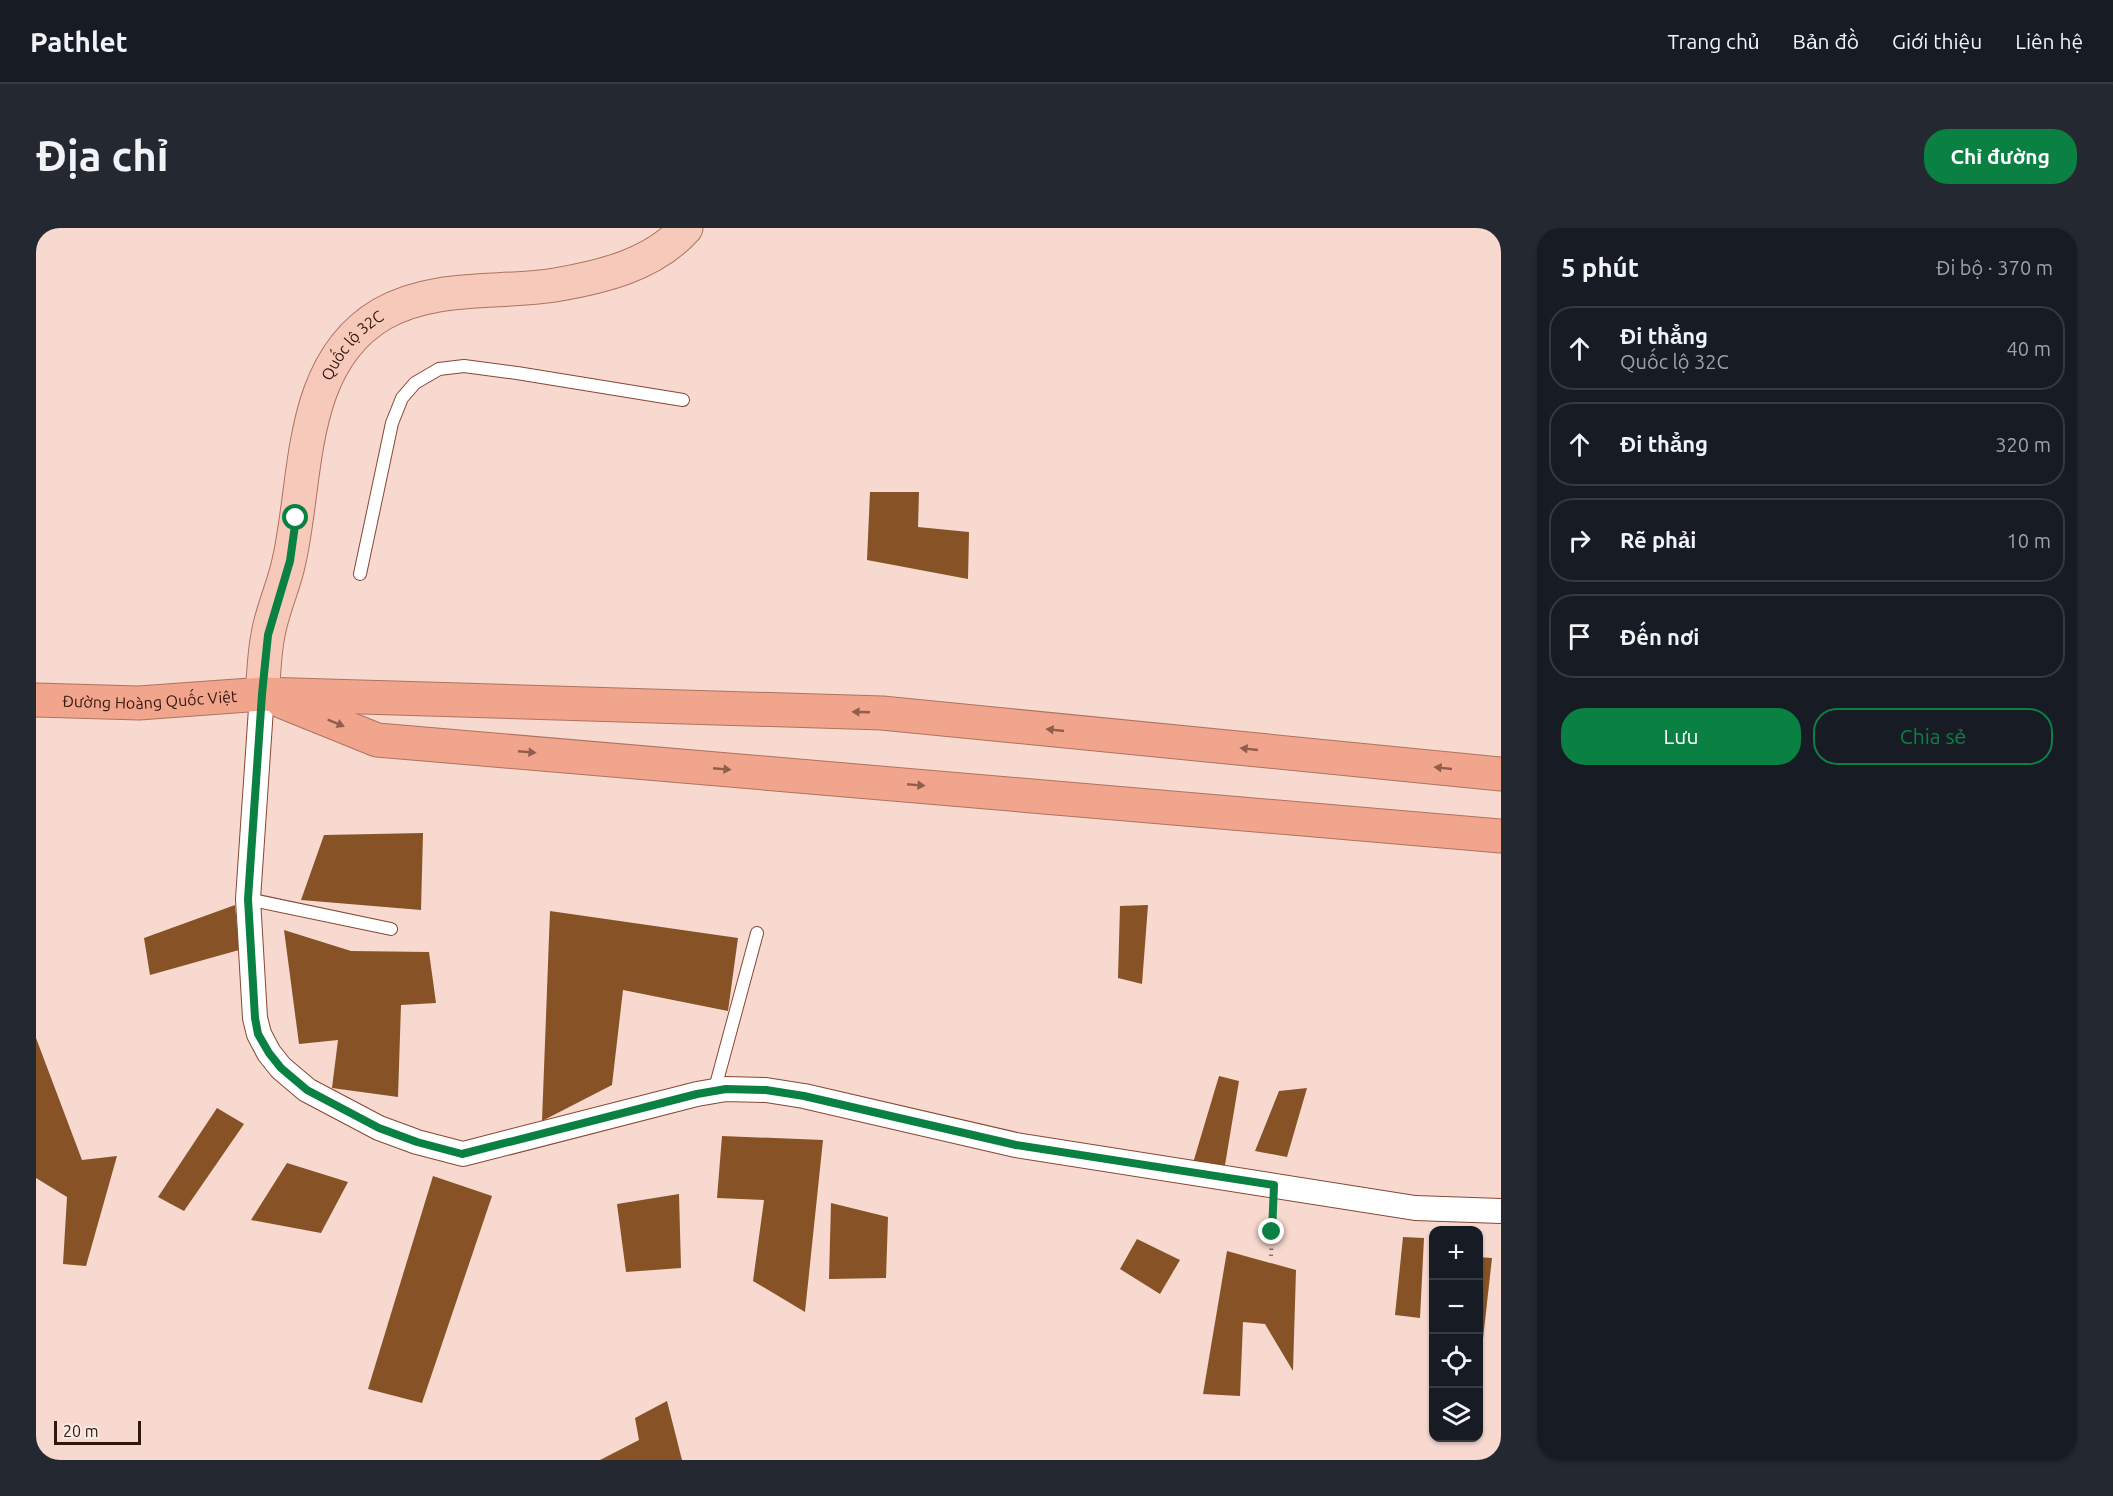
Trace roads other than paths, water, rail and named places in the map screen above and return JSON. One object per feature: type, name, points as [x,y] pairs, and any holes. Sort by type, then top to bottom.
[{"type":"highway","name":"Đường Hoàng Quốc Việt","points":[[36,699],[139,703],[262,694],[882,713],[1501,774]]},
{"type":"highway","points":[[262,694],[377,740],[1501,836]]},
{"type":"main road","name":"Quốc lộ 32C","points":[[262,694],[268,635],[290,561],[310,432],[320,388],[348,342],[364,326],[383,313],[441,293],[537,287],[600,277],[634,264],[686,228]]},
{"type":"street","points":[[262,694],[248,899],[255,1018],[258,1034],[281,1068],[307,1090],[379,1128],[417,1142],[462,1154],[714,1092],[766,1090],[804,1096],[1016,1145],[1415,1208],[1501,1211]]},
{"type":"lane","points":[[360,574],[392,423],[398,406],[415,383],[439,369],[464,366],[683,400]]},
{"type":"lane","points":[[248,899],[391,929]]},
{"type":"lane","points":[[714,1092],[757,933]]}]
